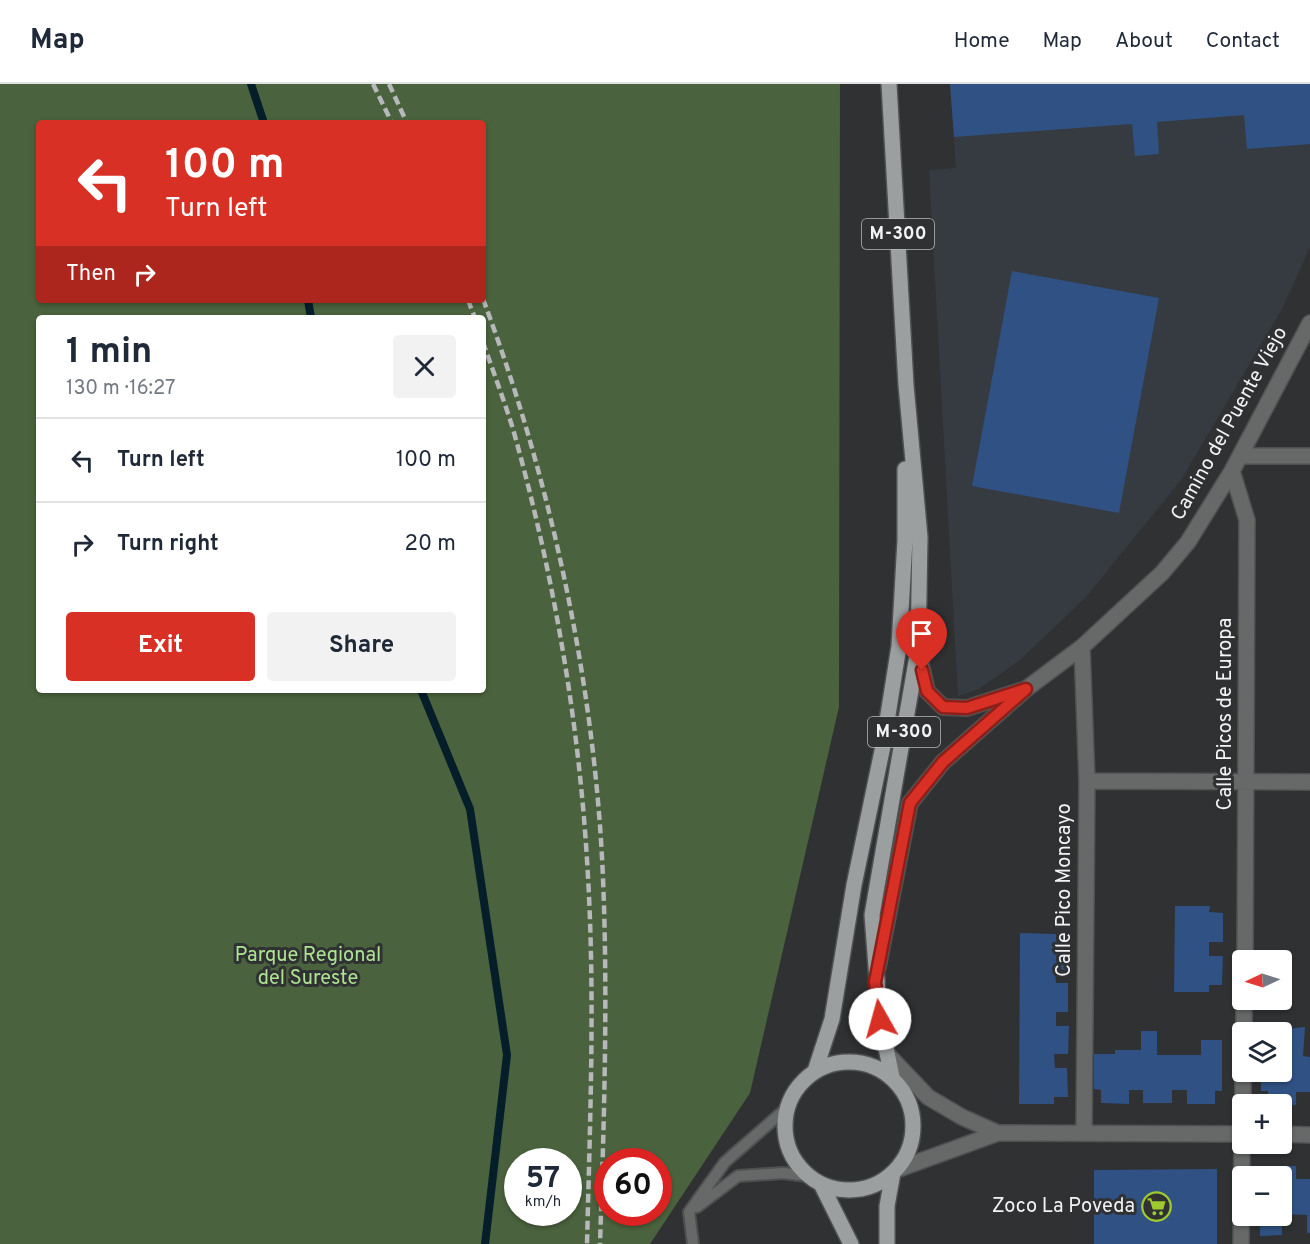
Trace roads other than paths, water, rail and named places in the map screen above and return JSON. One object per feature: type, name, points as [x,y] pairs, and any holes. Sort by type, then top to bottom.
[{"type":"main road","name":"M-300","points":[[887,1244],[887,1206],[894,1172],[911,1143],[913,1123],[905,1094],[892,1077],[880,1019],[875,982],[872,915],[918,650],[920,537],[906,385],[890,84]]},
{"type":"main road","name":"M-300","points":[[850,1244],[815,1180],[794,1158],[786,1137],[785,1122],[788,1107],[798,1087],[815,1071],[832,1018],[854,885],[883,746],[899,646],[904,540],[906,385]]},
{"type":"main road","points":[[815,1071],[829,1064],[853,1061],[876,1067],[892,1077]]},
{"type":"main road","points":[[815,1180],[842,1190],[853,1190],[874,1185],[894,1172]]},
{"type":"street","name":"Camino del Puente Viejo","points":[[1026,689],[1082,647],[1162,573],[1188,542],[1232,471],[1310,323]]},
{"type":"street","points":[[1240,456],[1310,456]]},
{"type":"street","name":"Calle Picos de Europa","points":[[1232,471],[1247,520],[1245,950]]},
{"type":"street","name":"Calle Pico Moncayo","points":[[1082,647],[1087,780],[1084,1133]]},
{"type":"street","points":[[918,650],[927,691],[943,707],[967,708],[1026,689]]},
{"type":"street","points":[[875,982],[910,803],[943,762],[1026,689]]},
{"type":"street","points":[[1087,780],[1310,782]]},
{"type":"street","points":[[888,1055],[928,1097],[962,1117],[998,1133]]},
{"type":"street","points":[[894,1172],[998,1133],[1232,1134]]},
{"type":"street","points":[[1292,1134],[1310,1134]]},
{"type":"street","points":[[1241,1244],[1242,1154]]},
{"type":"lane","points":[[693,1244],[689,1212],[725,1162],[788,1107]]},
{"type":"lane","points":[[689,1212],[738,1176],[783,1173],[815,1180]]},
{"type":"waterway","points":[[251,84],[263,120]]},
{"type":"waterway","points":[[308,303],[310,315]]},
{"type":"waterway","points":[[422,693],[470,809],[507,1055],[485,1244]]},
{"type":"railway","points":[[373,84],[391,120]]},
{"type":"railway","points":[[389,84],[406,120]]},
{"type":"railway","points":[[469,303],[474,315]]},
{"type":"railway","points":[[484,303],[507,368],[549,511],[566,584],[590,732],[603,878],[605,970],[600,1244]]},
{"type":"railway","points":[[486,351],[513,429],[541,539],[563,651],[579,764],[588,877],[591,969],[587,1244]]},
{"type":"place","name":"Zoco La Poveda","points":[[1156,1207]]},
{"type":"park label","name":"Parque Regional del Sureste","points":[[308,968]]}]
